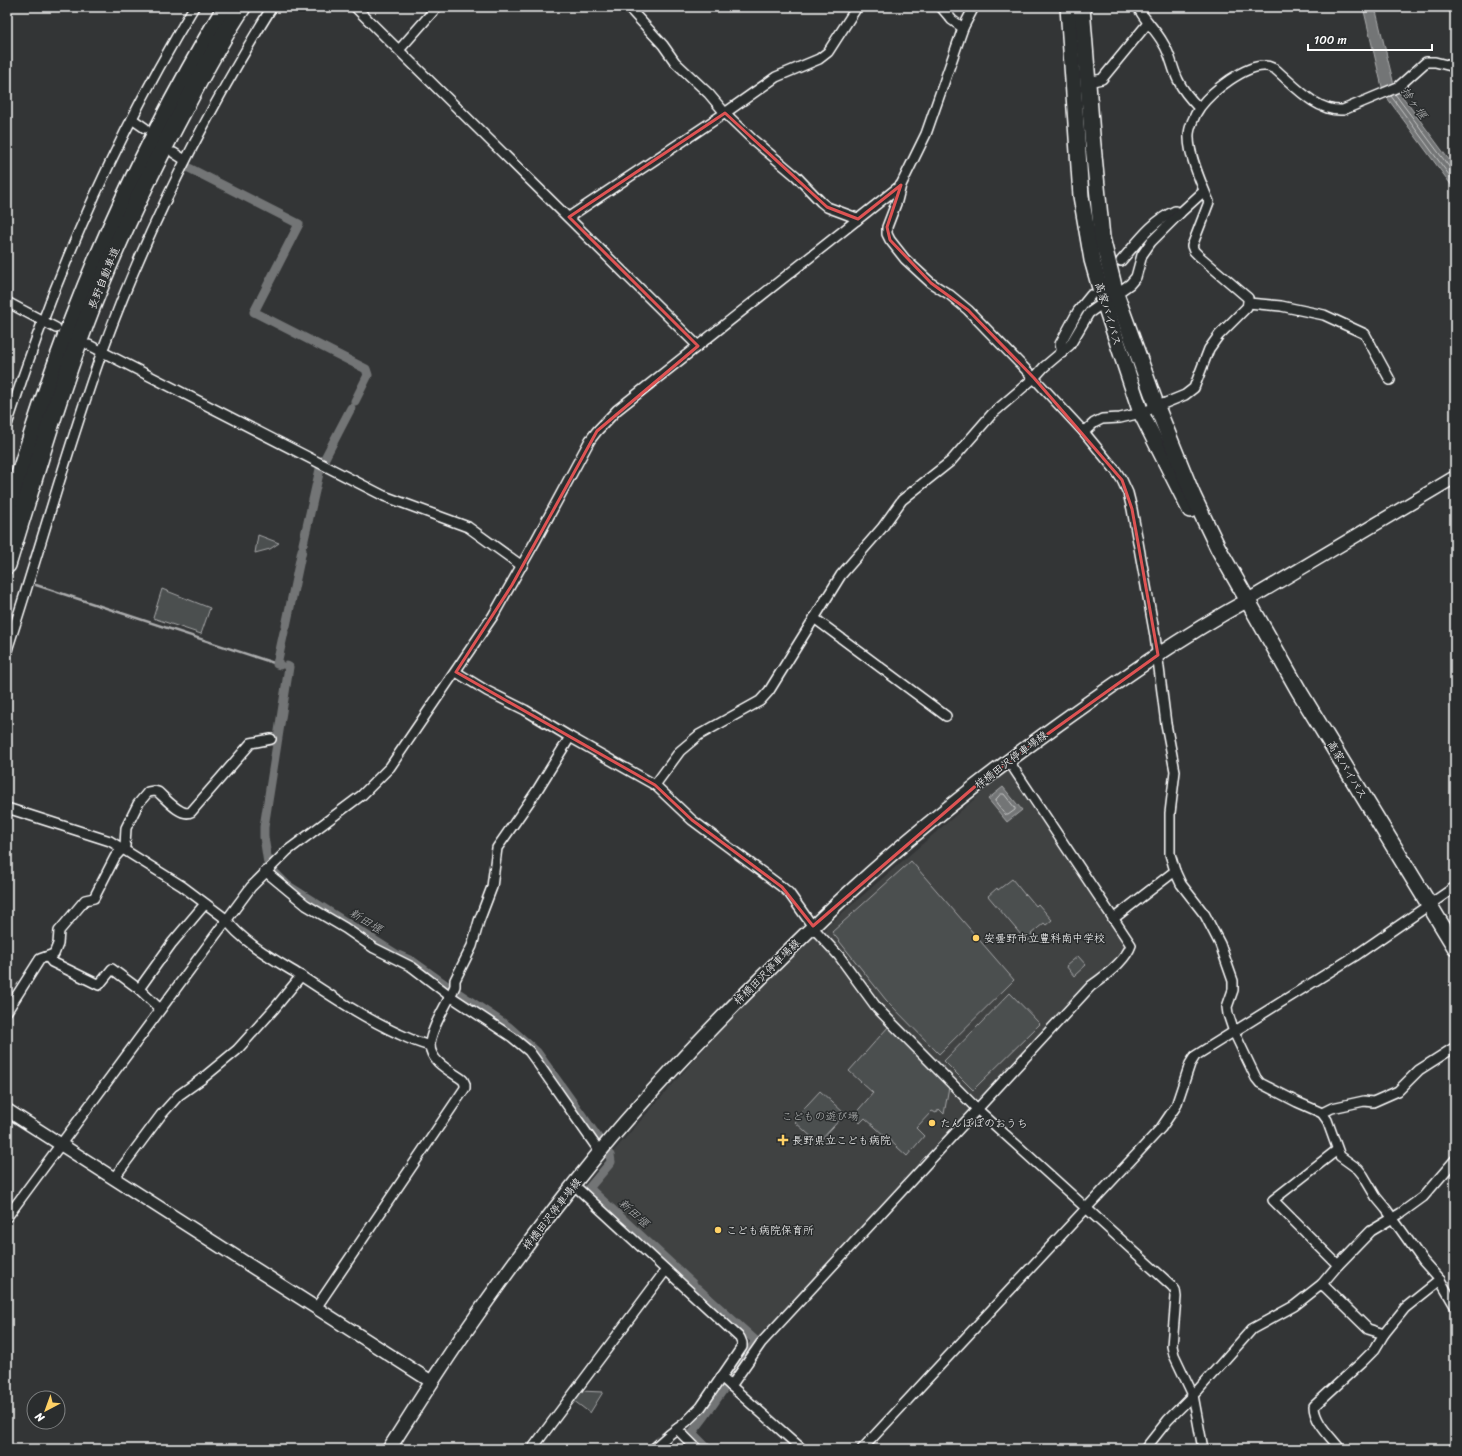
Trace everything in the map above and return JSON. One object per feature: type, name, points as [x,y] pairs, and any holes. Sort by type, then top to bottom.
[{"type":"highway","name":"長野自動車道","points":[[7,516],[53,374],[73,318],[105,241],[128,188],[158,127],[226,7]]},
{"type":"highway","name":"長野自動車道","points":[[7,565],[68,372],[85,324],[117,247],[170,134],[208,63],[242,7]]},
{"type":"highway","name":"高家バイパス","points":[[1068,7],[1082,196],[1092,260],[1141,413],[1199,528],[1213,551],[1245,596]]},
{"type":"highway","name":"高家バイパス","points":[[1082,7],[1102,238],[1104,297],[1158,407],[1196,502],[1218,548],[1299,691],[1455,947]]},
{"type":"main road","name":"梓橋田沢停車場線","points":[[394,1447],[457,1343],[502,1280],[600,1152],[706,1033],[813,926],[900,847],[1008,760],[1087,703],[1245,596]]},
{"type":"street","points":[[7,425],[42,321],[91,203],[132,118],[194,7]]},
{"type":"street","points":[[7,650],[68,454],[103,351],[160,212],[185,160],[230,77],[272,7]]},
{"type":"street","points":[[355,7],[698,346]]},
{"type":"street","points":[[399,50],[438,7]]},
{"type":"street","points":[[628,7],[663,45],[675,62],[709,94],[725,113],[752,139],[796,176],[821,202],[854,217],[857,220]]},
{"type":"street","points":[[569,217],[725,113],[776,77],[819,59],[828,52],[857,7]]},
{"type":"street","points":[[941,7],[952,20],[963,28]]},
{"type":"street","points":[[974,7],[963,28],[949,65],[926,134],[900,185],[897,201],[887,227],[887,234],[905,259],[931,283],[950,295],[968,310],[1034,378],[1084,432],[1122,480],[1128,493],[1132,509],[1158,655],[1166,724],[1176,772],[1170,813],[1170,854],[1181,884],[1207,920],[1220,944],[1233,981],[1233,990],[1227,1007],[1234,1032],[1256,1078],[1260,1083],[1297,1102],[1322,1112],[1327,1120],[1340,1156],[1358,1168],[1363,1174],[1376,1197],[1423,1261],[1440,1280],[1455,1306]]},
{"type":"street","points":[[1138,7],[1171,55],[1178,80],[1199,108]]},
{"type":"street","points":[[1088,82],[1102,79],[1148,23]]},
{"type":"street","points":[[1084,432],[1094,423],[1102,419],[1120,418],[1141,413],[1185,395],[1194,388],[1208,349],[1219,335],[1247,307],[1248,298],[1194,252],[1192,246],[1209,202],[1193,159],[1188,137],[1199,108],[1232,77],[1260,66],[1275,69],[1313,102],[1336,111],[1343,110],[1383,94],[1396,87],[1426,62],[1435,62],[1455,67]]},
{"type":"street","points":[[132,118],[145,128]]},
{"type":"street","points":[[174,153],[185,160]]},
{"type":"street","points":[[7,1217],[251,887],[265,871],[287,851],[347,807],[376,782],[390,767],[493,616],[522,566],[586,446],[597,431],[617,410],[900,185]]},
{"type":"street","points":[[1062,353],[1060,344],[1078,311],[1130,284],[1136,277],[1145,250],[1180,212],[1204,191]]},
{"type":"street","points":[[1121,261],[1152,226],[1165,215],[1174,211],[1180,212]]},
{"type":"street","points":[[656,785],[680,751],[699,735],[760,702],[770,691],[841,575],[882,528],[902,500],[951,461],[992,414],[1070,345],[1089,313],[1104,297]]},
{"type":"street","points":[[7,302],[56,328]]},
{"type":"street","points":[[1248,303],[1281,306],[1324,314],[1364,334],[1390,380]]},
{"type":"street","points":[[89,345],[384,496],[468,527],[522,566]]},
{"type":"street","points":[[1245,596],[1455,477]]},
{"type":"street","points":[[814,618],[946,716]]},
{"type":"street","points":[[456,672],[487,691],[525,710],[656,785],[692,820],[789,893],[813,926],[839,956],[877,1008],[977,1108],[1172,1286],[1175,1290],[1176,1297],[1172,1346],[1174,1355],[1193,1395],[1203,1449]]},
{"type":"street","points":[[316,1308],[465,1088],[463,1080],[438,1062],[433,1056],[430,1046],[436,1024],[472,946],[479,921],[492,887],[497,848],[536,792],[570,737]]},
{"type":"street","points":[[7,1011],[40,959],[54,954],[58,944],[59,932],[85,900],[94,898],[115,857],[125,846],[126,828],[138,804],[148,792],[154,790],[158,792],[182,813],[187,814],[191,812],[251,743],[271,740]]},
{"type":"street","points":[[731,1386],[761,1343],[1090,986],[1102,979],[1129,952],[1131,945],[1008,760]]},
{"type":"street","points":[[7,808],[110,841],[170,878],[226,920],[252,944],[301,976],[378,1025],[421,1044],[430,1046]]},
{"type":"street","points":[[265,871],[306,905],[345,928],[374,948],[412,967],[450,996],[512,1037],[529,1052],[600,1152]]},
{"type":"street","points":[[1113,919],[1175,871]]},
{"type":"street","points":[[862,1449],[1087,1208],[1165,1122],[1176,1106],[1190,1064],[1195,1056],[1355,956],[1455,886]]},
{"type":"street","points":[[139,989],[172,943],[205,904]]},
{"type":"street","points":[[48,957],[52,962],[99,985],[112,969],[139,989],[160,1009]]},
{"type":"street","points":[[114,1178],[174,1100],[236,1050],[274,1009],[301,976]]},
{"type":"street","points":[[1322,1112],[1332,1108],[1364,1102],[1373,1102],[1398,1091],[1419,1070],[1455,1047]]},
{"type":"street","points":[[7,1110],[432,1382]]},
{"type":"street","points":[[1337,1150],[1273,1200],[1338,1265]]},
{"type":"street","points":[[1146,1449],[1168,1420],[1193,1395],[1252,1329],[1294,1306],[1322,1284],[1371,1231],[1401,1213],[1423,1197],[1455,1160]]},
{"type":"street","points":[[574,1185],[740,1338],[742,1343],[742,1347],[701,1407],[653,1449]]},
{"type":"street","points":[[532,1449],[666,1270]]},
{"type":"street","points":[[1340,1449],[1314,1412],[1314,1406],[1375,1349],[1384,1334],[1405,1308],[1440,1280]]},
{"type":"street","points":[[1322,1284],[1368,1329],[1384,1334]]},
{"type":"street","points":[[721,1377],[802,1449]]},
{"type":"street","points":[[677,1429],[697,1449]]},
{"type":"highlighted area","points":[[725,113],[827,207],[858,219],[901,185],[887,227],[890,240],[931,283],[968,310],[1034,378],[1122,480],[1132,509],[1158,655],[979,783],[813,926],[782,887],[692,820],[655,785],[456,672],[512,585],[597,431],[698,346],[569,217]]},
{"type":"shaded area","name":"安曇野市立豊科南中学校","points":[[1007,771],[1012,771],[1125,943],[1125,949],[980,1102],[975,1102],[877,1004],[838,945],[825,933],[826,927]]},
{"type":"shaded area","name":"長野県立こども病院","points":[[816,935],[856,984],[972,1108],[759,1341],[593,1187],[614,1160],[612,1153],[720,1031]]},
{"type":"green space","points":[[258,535],[279,543],[270,549],[255,553]]},
{"type":"green space","points":[[162,589],[210,608],[201,634],[153,618]]},
{"type":"green space","points":[[911,861],[1014,980],[939,1054],[886,1000],[832,932]]},
{"type":"green space","points":[[1012,879],[1025,895],[1026,894],[1036,906],[1038,904],[1052,920],[1046,925],[1044,923],[1031,934],[1032,937],[1027,942],[988,896],[997,888],[998,890]]},
{"type":"green space","points":[[1078,956],[1086,965],[1074,976],[1066,966]]},
{"type":"green space","points":[[1010,993],[1040,1024],[973,1090],[944,1061]]},
{"type":"green space","points":[[889,1026],[949,1087],[944,1114],[939,1109],[936,1113],[932,1111],[916,1128],[924,1136],[907,1156],[865,1118],[860,1123],[853,1116],[873,1093],[849,1071]]},
{"type":"green space","name":"こどもの遊び場","points":[[820,1091],[845,1114],[820,1141],[818,1139],[816,1141],[795,1122],[797,1120],[795,1118]]},
{"type":"green space","points":[[580,1391],[603,1392],[590,1413],[573,1400]]},
{"type":"water","points":[[1363,7],[1375,7],[1394,85],[1455,168],[1455,190],[1388,99],[1382,87]]},
{"type":"water","points":[[1003,787],[1022,810],[1007,822],[988,799]]},
{"type":"waterway","points":[[187,167],[299,224],[254,312],[366,369],[368,375],[355,401]]},
{"type":"waterway","points":[[325,458],[351,408]]},
{"type":"waterway","points":[[303,544],[320,469]]},
{"type":"waterway","points":[[286,626],[302,550]]},
{"type":"waterway","points":[[36,585],[277,664]]},
{"type":"waterway","points":[[280,665],[277,664],[284,632]]},
{"type":"waterway","name":"新田堰","points":[[268,863],[264,827],[289,667],[287,666]]},
{"type":"waterway","name":"新田堰","points":[[272,870],[287,885],[396,954],[412,961],[450,988]]},
{"type":"waterway","name":"新田堰","points":[[458,993],[509,1027],[537,1052],[599,1139]]},
{"type":"waterway","name":"新田堰","points":[[610,1155],[611,1162],[589,1188],[693,1284]]},
{"type":"waterway","name":"新田堰","points":[[697,1288],[756,1341],[730,1379]]},
{"type":"waterway","name":"新田堰","points":[[708,1449],[692,1433],[725,1387]]},
{"type":"place","name":"安曇野市立豊科南中学校","points":[[976,938]]},
{"type":"place","name":"たんぽぽのおうち","points":[[932,1123]]},
{"type":"place","name":"長野県立こども病院","points":[[783,1140]]},
{"type":"place","name":"こども病院保育所","points":[[718,1230]]},
{"type":"water label","name":"捨ヶ堰","points":[[1414,103]]}]
